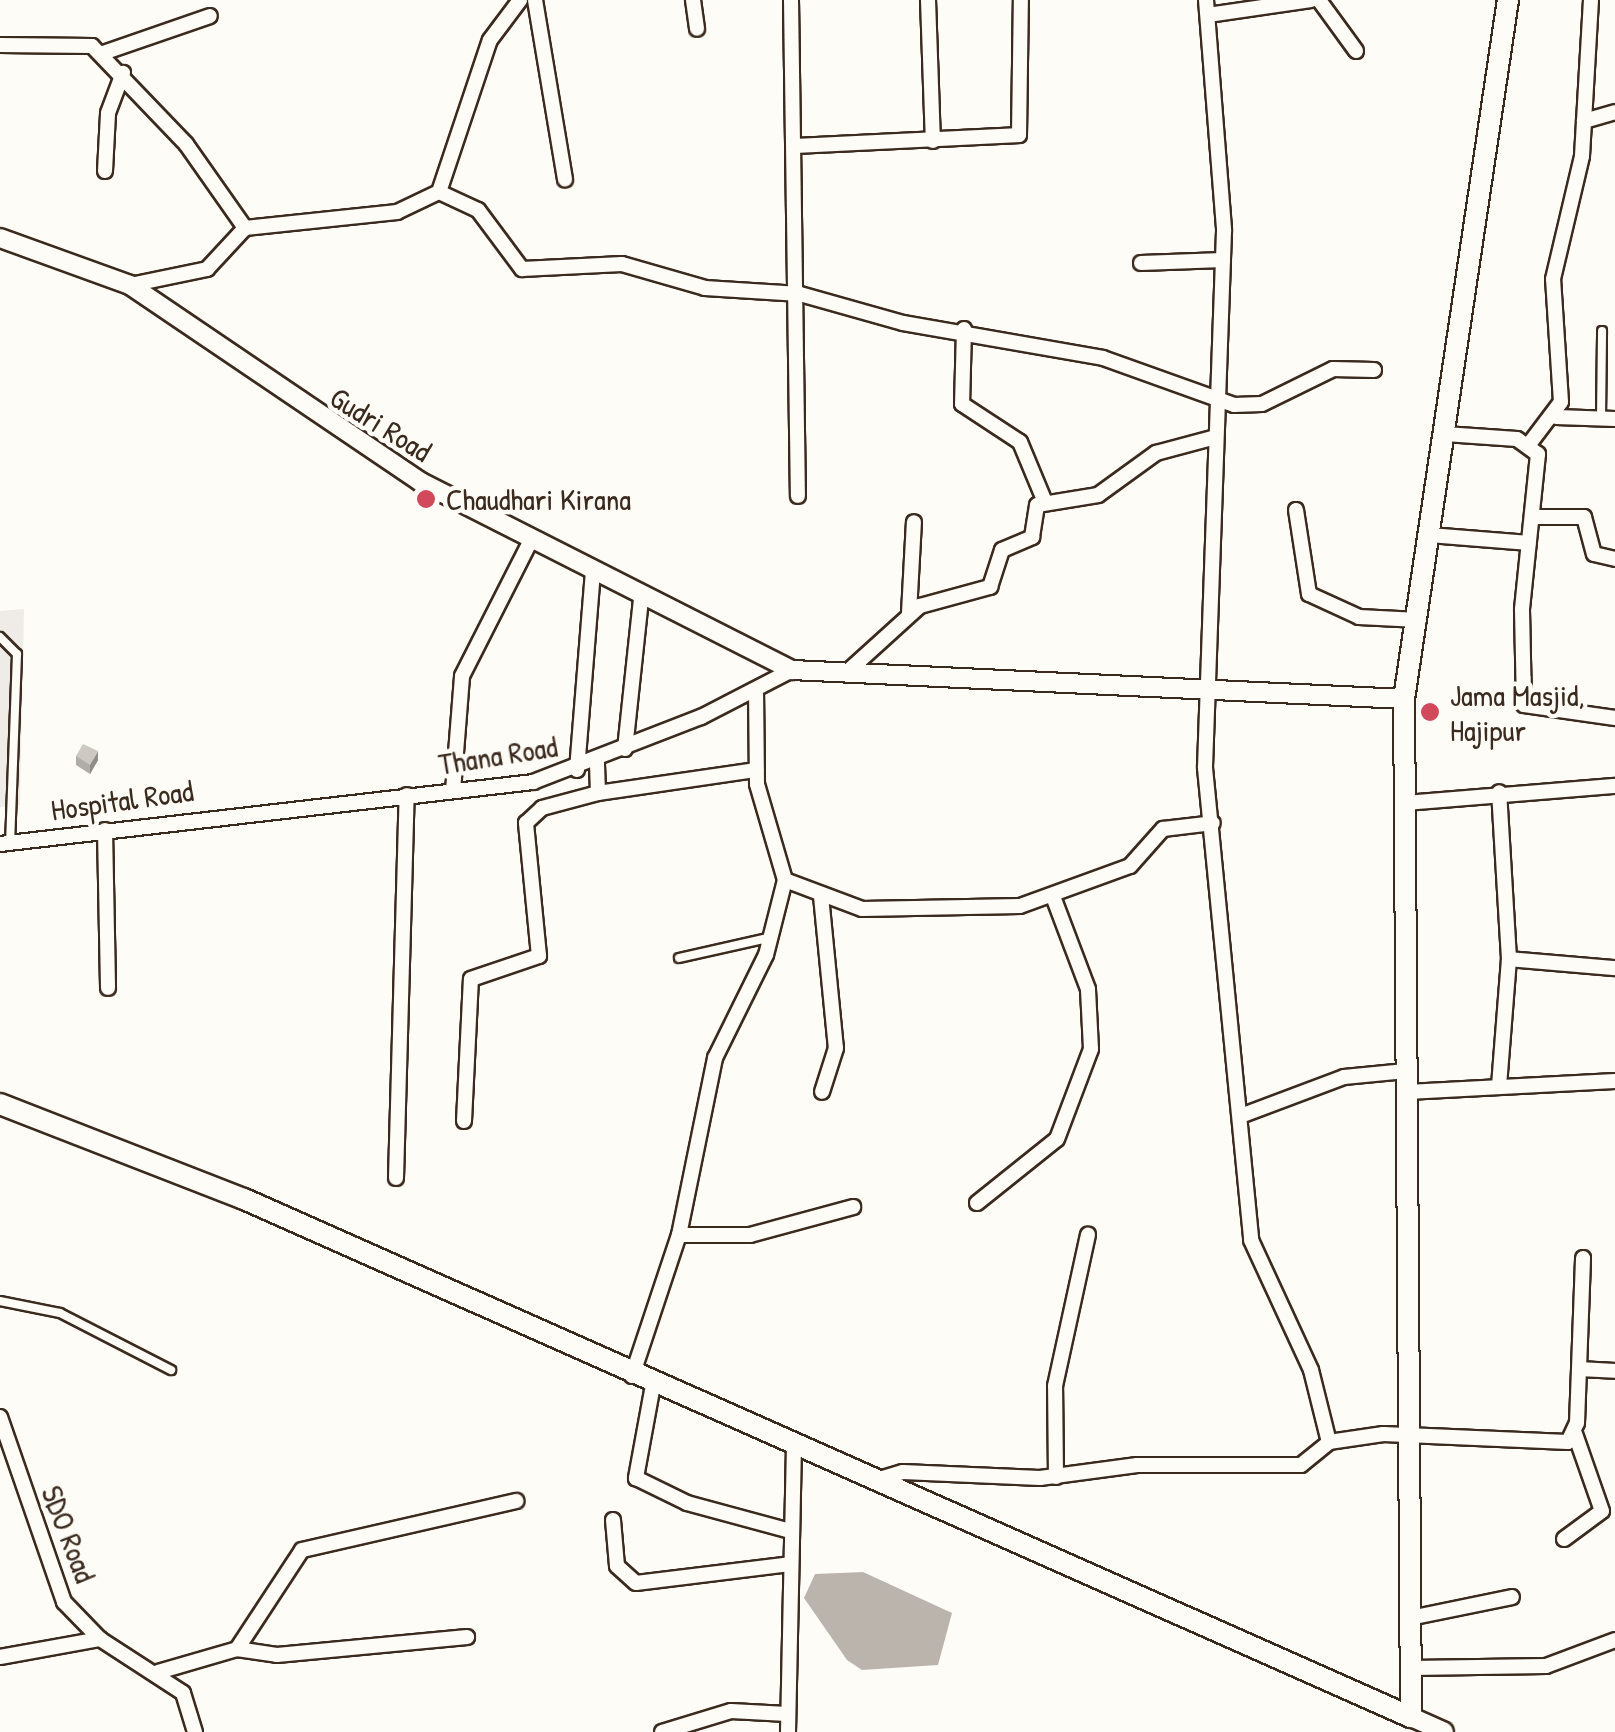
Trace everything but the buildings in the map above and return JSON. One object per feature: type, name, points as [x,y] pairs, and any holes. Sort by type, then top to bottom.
[{"type":"main road","points":[[0,1104],[244,1199],[1411,1724],[1404,699],[1419,620],[1508,0]]},
{"type":"street","points":[[130,285],[207,269],[245,228],[396,212],[439,192],[490,40],[520,0]]},
{"type":"street","points":[[535,0],[565,180]]},
{"type":"street","points":[[692,0],[697,29]]},
{"type":"street","points":[[791,0],[800,294],[798,496]]},
{"type":"street","points":[[928,0],[934,141]]},
{"type":"street","points":[[796,146],[1019,135],[1021,0]]},
{"type":"street","points":[[1311,0],[1207,8],[1223,260],[1212,400],[1207,693],[1212,823],[1257,1265],[1311,1370],[1329,1442]]},
{"type":"street","points":[[1319,0],[1356,51]]},
{"type":"street","points":[[1556,417],[1553,279],[1584,121],[1591,0]]},
{"type":"street","points":[[102,53],[210,16]]},
{"type":"street","points":[[0,45],[79,40],[102,53],[123,73],[245,228]]},
{"type":"street","points":[[104,171],[108,113],[123,73]]},
{"type":"street","points":[[1584,121],[1615,112]]},
{"type":"street","points":[[439,192],[478,210],[522,269],[622,264],[705,288],[800,294],[903,324],[964,329],[1103,358],[1212,400],[1262,404],[1333,369],[1374,370]]},
{"type":"street","name":"Gudri Road","points":[[0,238],[130,285],[320,419],[530,540],[740,651],[792,670],[1207,693],[1404,699]]},
{"type":"street","points":[[1140,262],[1223,260]]},
{"type":"street","points":[[846,672],[909,613],[990,586],[1002,550],[1032,536],[1045,502],[1020,442],[962,404],[964,329]]},
{"type":"street","points":[[1530,443],[1556,417],[1608,418]]},
{"type":"street","points":[[1444,434],[1530,443]]},
{"type":"street","points":[[1045,502],[1098,495],[1156,453],[1212,438]]},
{"type":"street","points":[[1530,443],[1540,468],[1529,543],[1524,705],[1615,718]]},
{"type":"street","points":[[1296,510],[1309,594],[1359,617],[1419,620]]},
{"type":"street","points":[[1534,517],[1584,517],[1594,554],[1615,559]]},
{"type":"street","points":[[909,613],[914,522]]},
{"type":"street","points":[[1430,535],[1529,543]]},
{"type":"street","points":[[453,791],[462,676],[530,540]]},
{"type":"street","points":[[577,770],[594,574]]},
{"type":"street","points":[[626,749],[642,599]]},
{"type":"street","name":"Thana Road","points":[[250,811],[453,791],[577,770],[792,670]]},
{"type":"street","points":[[632,1376],[679,1235],[716,1058],[772,936],[785,880],[756,770],[756,690]]},
{"type":"street","points":[[597,762],[598,793]]},
{"type":"street","points":[[464,1122],[471,979],[540,956],[526,823],[542,808],[598,793],[756,770]]},
{"type":"street","points":[[1406,803],[1499,792],[1615,786]]},
{"type":"street","points":[[1499,792],[1509,958],[1499,1086]]},
{"type":"street","points":[[396,1178],[408,796]]},
{"type":"street","name":"Hospital Road","points":[[5,843],[250,811]]},
{"type":"street","points":[[785,880],[821,896],[878,911],[1054,899],[1140,861],[1164,829],[1212,823]]},
{"type":"street","points":[[105,830],[108,988]]},
{"type":"street","points":[[821,896],[836,1048],[822,1092]]},
{"type":"street","points":[[977,1203],[1056,1139],[1092,1049],[1088,989],[1054,899]]},
{"type":"street","points":[[1509,958],[1615,968]]},
{"type":"street","points":[[1243,1115],[1344,1077],[1499,1086],[1615,1081]]},
{"type":"street","points":[[679,1235],[750,1235],[853,1207]]},
{"type":"street","points":[[1056,1477],[1055,1386],[1088,1235]]},
{"type":"street","points":[[1564,1539],[1602,1510],[1575,1434],[1582,1258]]},
{"type":"street","points":[[1579,1369],[1615,1371]]},
{"type":"street","points":[[653,1385],[636,1478],[686,1503],[791,1531]]},
{"type":"street","name":"SDO Road","points":[[0,1416],[64,1602],[100,1638],[158,1672],[183,1693],[195,1732]]},
{"type":"street","points":[[873,1482],[903,1472],[1056,1477],[1137,1465],[1301,1465],[1329,1442],[1410,1435],[1558,1444],[1575,1434]]},
{"type":"street","points":[[788,1732],[794,1448]]},
{"type":"street","points":[[238,1649],[302,1550],[516,1501]]},
{"type":"street","points":[[613,1520],[617,1566],[636,1583],[790,1564]]},
{"type":"street","points":[[1410,1618],[1512,1597]]},
{"type":"street","points":[[158,1672],[238,1649],[277,1654],[467,1637]]},
{"type":"street","points":[[0,1657],[100,1638]]},
{"type":"street","points":[[1410,1668],[1532,1668],[1615,1640]]},
{"type":"street","points":[[662,1732],[730,1711],[787,1714]]},
{"type":"street","points":[[1411,1724],[1444,1732]]},
{"type":"lane","points":[[1602,331],[1608,418]]},
{"type":"lane","points":[[0,637],[17,654],[5,843]]},
{"type":"lane","points":[[678,958],[772,936]]},
{"type":"lane","points":[[0,1301],[60,1314],[171,1370]]},
{"type":"shaded area","points":[[24,609],[20,805],[0,807],[0,611]]},
{"type":"shaded area","points":[[863,1572],[952,1613],[938,1665],[862,1670],[847,1660],[804,1598],[815,1574]]},
{"type":"place","name":"Chaudhari Kirana","points":[[426,499]]},
{"type":"place","name":"Jama Masjid, Hajipur","points":[[1430,712]]}]
